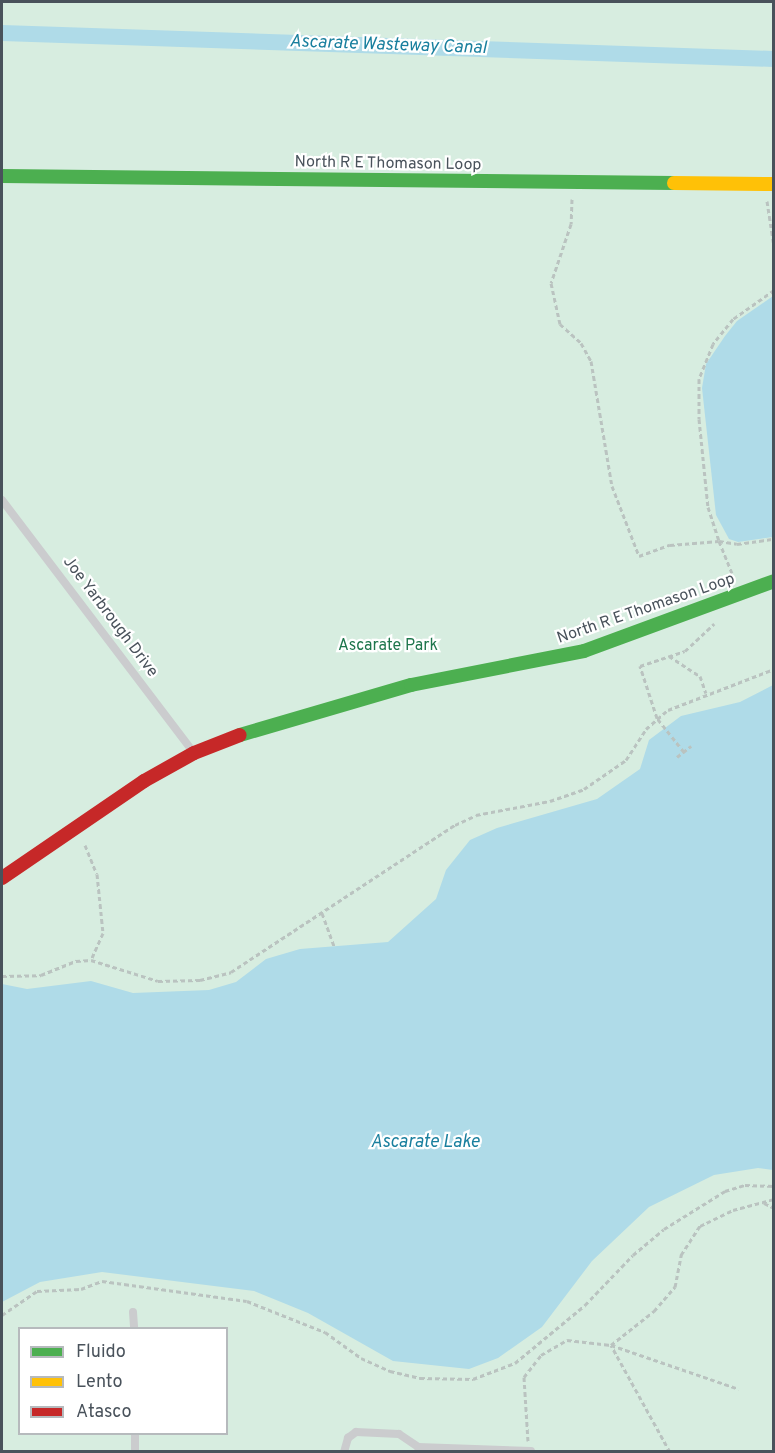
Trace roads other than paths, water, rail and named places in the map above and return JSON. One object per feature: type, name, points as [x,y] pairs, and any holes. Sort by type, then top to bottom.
[{"type":"street","name":"North R E Thomason Loop","points":[[2,176],[770,184]]},
{"type":"street","name":"North R E Thomason Loop","points":[[2,878],[73,826],[194,753],[272,723],[369,695],[584,651],[774,581]]},
{"type":"lane","name":"Joe Yarbrough Drive","points":[[2,500],[194,753]]},
{"type":"lane","points":[[134,1312],[134,1327]]},
{"type":"lane","points":[[345,1452],[348,1438],[356,1432],[399,1434],[418,1447],[531,1451]]},
{"type":"lane","points":[[135,1435],[135,1452]]},
{"type":"water","points":[[773,296],[773,537],[738,542],[729,539],[716,515],[702,388],[706,364],[725,336],[737,321]]},
{"type":"water","name":"Ascarate Lake","points":[[773,685],[773,1170],[758,1168],[714,1175],[649,1207],[592,1261],[542,1327],[498,1358],[469,1369],[393,1361],[308,1313],[254,1291],[102,1272],[40,1282],[2,1302],[2,984],[27,989],[91,981],[133,993],[209,990],[236,982],[266,959],[300,949],[388,942],[436,899],[446,870],[470,840],[497,828],[597,799],[640,769],[649,740],[681,716],[740,702]]},
{"type":"waterway","name":"Ascarate Wasteway Canal","points":[[2,33],[774,59]]},
{"type":"park label","name":"Ascarate Park","points":[[388,646]]}]
